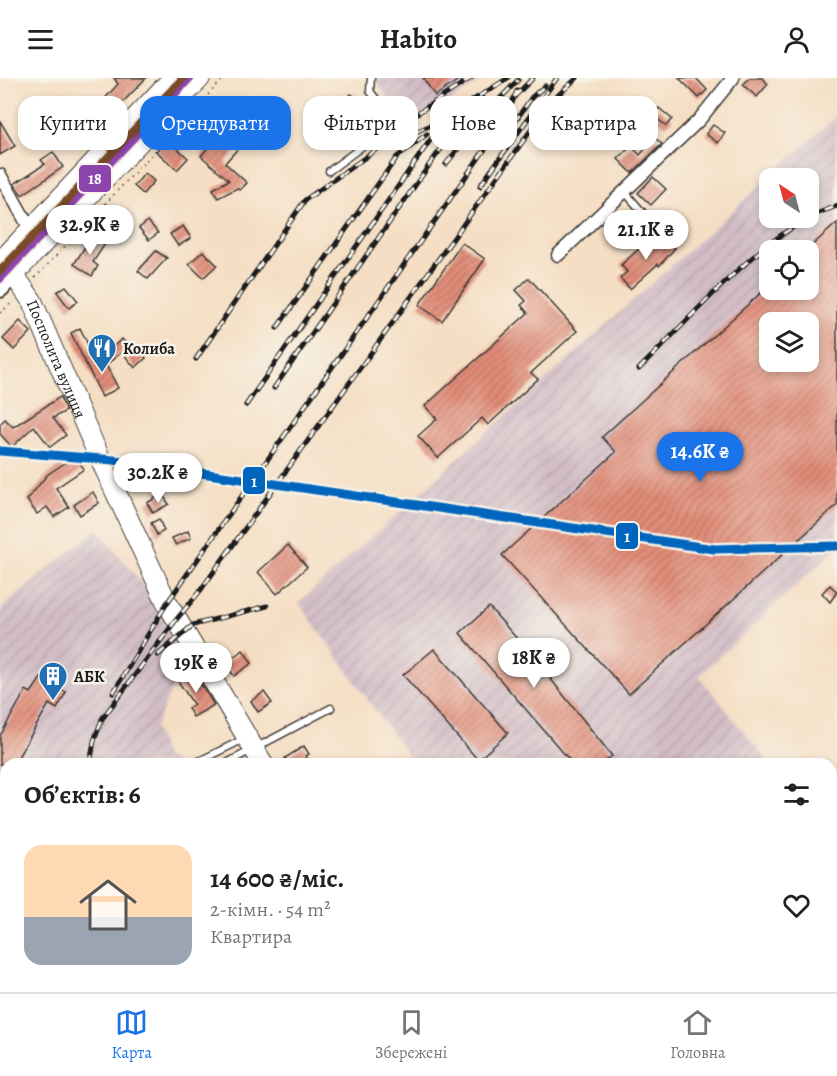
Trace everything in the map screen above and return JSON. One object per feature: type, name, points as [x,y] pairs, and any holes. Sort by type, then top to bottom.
[{"type":"highway","points":[[5,265],[30,229],[173,78]]},
{"type":"highway","points":[[5,265],[42,244],[200,78]]},
{"type":"highway","name":"Посполита вулиця","points":[[5,265],[32,301],[93,443],[167,603],[255,750]]},
{"type":"main road","points":[[0,289],[5,265]]},
{"type":"street","points":[[558,255],[699,120],[733,78]]},
{"type":"street","points":[[0,174],[30,229],[42,244]]},
{"type":"lane","points":[[329,171],[387,128],[387,112],[370,91],[370,78]]},
{"type":"lane","points":[[625,192],[657,229]]},
{"type":"lane","points":[[238,758],[331,708]]},
{"type":"lane","points":[[220,758],[255,750]]},
{"type":"path","points":[[34,279],[224,78]]},
{"type":"path","points":[[0,313],[18,300]]},
{"type":"shaded area","points":[[378,78],[485,78],[458,96],[430,96],[430,112],[418,117],[418,96],[387,96],[377,83]]},
{"type":"shaded area","points":[[837,116],[837,547],[699,676],[765,758],[409,758],[299,603],[759,187],[759,228],[819,228],[819,168],[780,168]]},
{"type":"shaded area","points":[[97,529],[152,595],[183,662],[155,728],[167,758],[0,758],[0,609]]},
{"type":"building","points":[[114,78],[146,78],[128,97],[107,96],[118,84]]},
{"type":"building","points":[[423,78],[461,78],[435,96]]},
{"type":"building","points":[[679,78],[696,78],[707,90],[699,98]]},
{"type":"building","points":[[749,78],[762,78],[768,84],[757,97],[743,85]]},
{"type":"building","points":[[658,109],[672,119],[666,126],[658,119]]},
{"type":"building","points":[[0,121],[15,146],[0,155]]},
{"type":"building","points":[[713,125],[725,133],[718,143],[706,134]]},
{"type":"building","points":[[179,150],[188,158],[177,170],[156,151]]},
{"type":"building","points":[[206,150],[237,150],[225,163],[247,183],[240,190],[237,188],[218,198],[213,189],[229,180],[201,156]]},
{"type":"building","points":[[627,150],[635,150],[640,155],[644,150],[656,150],[632,173],[618,159]]},
{"type":"building","points":[[53,152],[63,167],[22,195],[14,184],[45,164],[41,160]]},
{"type":"building","points":[[145,173],[154,181],[143,194],[134,186]]},
{"type":"building","points":[[653,177],[666,189],[651,205],[638,193]]},
{"type":"building","points":[[110,213],[125,228],[117,237],[101,223]]},
{"type":"building","points":[[148,221],[158,233],[149,240],[139,228]]},
{"type":"building","points":[[837,223],[837,505],[629,694],[502,555],[616,452],[602,437],[759,295],[759,300],[819,300],[818,240]]},
{"type":"building","points":[[183,226],[191,238],[178,246],[170,234]]},
{"type":"building","points":[[662,234],[675,248],[659,266],[658,264],[630,289],[620,278],[627,272],[621,265],[641,247],[644,250]]},
{"type":"building","points":[[92,236],[105,244],[93,262],[98,266],[92,276],[74,264]]},
{"type":"building","points":[[462,243],[485,259],[442,321],[419,305]]},
{"type":"building","points":[[156,251],[167,258],[148,279],[138,271]]},
{"type":"building","points":[[203,251],[217,265],[203,278],[189,264]]},
{"type":"building","points":[[529,278],[577,331],[531,373],[538,379],[488,425],[482,418],[438,458],[418,436],[437,419],[425,406],[528,313],[521,305],[526,301],[516,290]]},
{"type":"building","points":[[66,286],[78,301],[69,308],[57,292]]},
{"type":"building","points":[[20,321],[31,332],[14,350],[3,339]]},
{"type":"building","points":[[80,328],[96,361],[122,339],[135,354],[140,350],[146,358],[135,368],[122,352],[106,365],[118,388],[102,397],[71,333]]},
{"type":"building","points":[[60,397],[66,411],[53,418],[66,435],[50,447],[34,426],[12,447],[0,434],[0,424],[5,419],[13,427]]},
{"type":"building","points":[[75,456],[84,469],[56,488],[69,507],[54,517],[47,507],[37,514],[27,500],[47,475]]},
{"type":"building","points":[[93,492],[99,503],[80,515],[74,505]]},
{"type":"building","points":[[162,494],[169,504],[153,513],[147,503]]},
{"type":"building","points":[[159,519],[164,531],[157,535],[151,523]]},
{"type":"building","points":[[188,531],[191,538],[176,545],[172,538]]},
{"type":"building","points":[[288,545],[307,567],[277,594],[258,572]]},
{"type":"building","points":[[830,585],[837,592],[830,602],[822,593]]},
{"type":"building","points":[[489,607],[534,658],[612,756],[610,758],[568,758],[460,633]]},
{"type":"building","points":[[434,649],[508,733],[480,758],[476,758],[403,675]]},
{"type":"building","points":[[243,650],[252,663],[234,676],[225,663]]},
{"type":"building","points":[[193,671],[214,705],[193,717],[188,708],[194,705],[178,681]]},
{"type":"building","points":[[41,678],[66,692],[57,709],[49,704],[18,758],[0,758],[0,736],[26,690],[31,693]]},
{"type":"building","points":[[264,692],[272,703],[258,712],[251,701]]},
{"type":"building","points":[[304,746],[309,754],[307,758],[285,758]]},
{"type":"railway","points":[[418,113],[471,78]]},
{"type":"railway","points":[[196,359],[305,200],[377,149],[438,122],[508,78]]},
{"type":"railway","points":[[515,96],[533,78]]},
{"type":"railway","points":[[480,186],[557,78]]},
{"type":"railway","points":[[91,758],[102,719],[200,591],[536,123],[557,96],[577,78]]},
{"type":"railway","points":[[446,164],[489,110],[518,80]]},
{"type":"railway","points":[[517,118],[532,97],[545,86]]},
{"type":"railway","points":[[113,693],[167,603],[504,122],[517,91]]},
{"type":"railway","points":[[277,328],[397,157],[427,134]]},
{"type":"railway","points":[[246,405],[430,140]]},
{"type":"railway","points":[[274,388],[440,150]]},
{"type":"railway","points":[[819,213],[837,206]]},
{"type":"railway","points":[[639,369],[740,268],[792,228]]},
{"type":"railway","points":[[158,655],[193,625],[267,606]]},
{"type":"transit line","points":[[0,271],[183,78]]},
{"type":"transit line","name":"18","points":[[0,279],[190,78]]},
{"type":"transit line","name":"1","points":[[0,451],[114,460],[714,549],[837,546]]},
{"type":"place","name":"Колиба","points":[[102,374]]},
{"type":"place","name":"АБК","points":[[53,702]]}]
